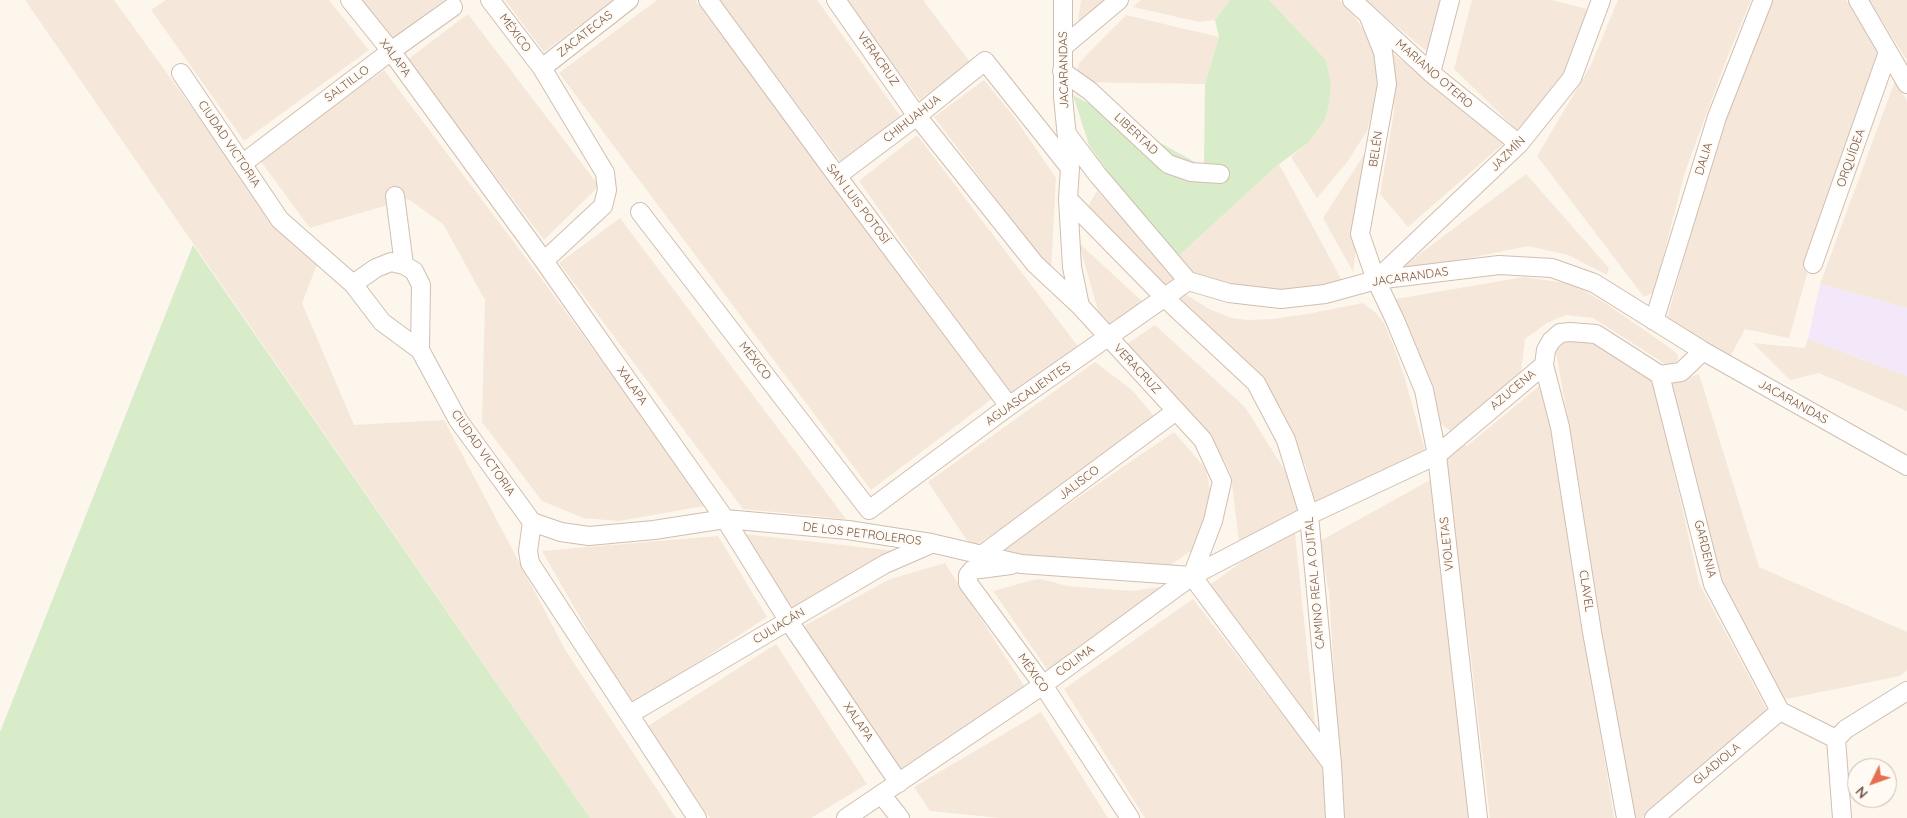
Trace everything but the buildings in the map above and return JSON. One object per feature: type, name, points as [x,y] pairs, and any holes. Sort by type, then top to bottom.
[{"type":"street","name":"XALAPA","points":[[350,0],[391,51],[544,261],[725,519],[788,620],[899,782]]},
{"type":"street","name":"MÉXICO","points":[[490,0],[542,68],[605,172],[607,190],[603,206],[544,261]]},
{"type":"street","name":"ZACATECAS","points":[[542,68],[628,0]]},
{"type":"street","name":"SAN LUIS POTOSÍ","points":[[708,0],[1009,406]]},
{"type":"street","name":"VERACRUZ","points":[[836,0],[917,116],[1035,264],[1080,306],[1203,440],[1222,481],[1213,521],[1192,576]]},
{"type":"street","name":"JACARANDAS","points":[[1062,0],[1062,71],[1067,134]]},
{"type":"street","points":[[1063,47],[1119,0]]},
{"type":"street","name":"MARIANO OTERO","points":[[1352,0],[1431,73],[1519,144]]},
{"type":"street","points":[[1431,73],[1450,0]]},
{"type":"street","name":"JAZMÍN","points":[[1376,280],[1519,144],[1572,78],[1601,0]]},
{"type":"street","name":"DALIA","points":[[1654,321],[1717,116],[1763,0]]},
{"type":"street","points":[[1858,0],[1907,84]]},
{"type":"street","name":"SALTILLO","points":[[242,164],[391,51],[453,7]]},
{"type":"street","name":"BELÉN","points":[[1369,17],[1383,52],[1387,84],[1360,234],[1376,280]]},
{"type":"street","name":"ORQUÍDEA","points":[[1813,264],[1888,52]]},
{"type":"street","name":"CHIHUAHUA","points":[[837,176],[917,116],[985,61],[1070,168]]},
{"type":"street","name":"LIBERTAD","points":[[1062,71],[1090,92],[1168,164],[1191,172],[1220,174]]},
{"type":"street","name":"CIUDAD VICTORIA","points":[[181,73],[280,220],[353,284],[382,322],[420,350],[458,420],[532,522]]},
{"type":"street","points":[[1067,134],[1070,168],[1068,200],[1072,267],[1080,306]]},
{"type":"street","points":[[1067,134],[1097,174],[1188,281]]},
{"type":"street","points":[[395,196],[404,265]]},
{"type":"street","name":"CAMINO REAL A OJITAL","points":[[1068,200],[1165,298],[1256,383],[1286,440],[1309,514],[1332,764],[1335,818]]},
{"type":"street","name":"MÉXICO","points":[[640,212],[869,510]]},
{"type":"street","points":[[353,284],[376,268],[390,262],[404,265],[414,271],[421,285],[420,350]]},
{"type":"street","name":"JACARANDAS","points":[[1188,281],[1229,293],[1281,299],[1324,294],[1376,280],[1499,265],[1552,268],[1594,283],[1703,351],[1907,466]]},
{"type":"street","name":"VIOLETAS","points":[[1376,280],[1424,390],[1437,455],[1478,818]]},
{"type":"street","name":"AGUASCALIENTES","points":[[869,510],[1009,406],[1188,281]]},
{"type":"street","name":"AZUCENA","points":[[1309,514],[1437,455],[1544,365],[1546,350],[1551,341],[1560,333],[1596,334],[1660,376]]},
{"type":"street","points":[[1660,376],[1681,372],[1703,351]]},
{"type":"street","name":"CLAVEL","points":[[1544,365],[1560,427],[1592,632],[1626,818]]},
{"type":"street","name":"GARDENIA","points":[[1660,376],[1713,584],[1780,711]]},
{"type":"street","name":"JALISCO","points":[[983,554],[1176,411]]},
{"type":"street","name":"COLIMA","points":[[846,818],[1043,685],[1192,576],[1309,514]]},
{"type":"street","name":"DE LOS PETROLEROS","points":[[532,522],[561,532],[589,536],[654,530],[725,519],[848,530],[931,543],[1021,564],[1192,576]]},
{"type":"street","points":[[532,522],[528,551],[530,563],[697,818]]},
{"type":"street","name":"CULIACÁN","points":[[630,714],[884,564],[931,543]]},
{"type":"street","name":"MÉXICO","points":[[1021,564],[972,570],[968,575],[968,582],[1043,685],[1130,818]]},
{"type":"street","points":[[1192,576],[1332,764]]},
{"type":"street","points":[[1842,818],[1836,739],[1846,729],[1907,692]]},
{"type":"street","points":[[1780,711],[1836,739]]},
{"type":"street","name":"GLADIOLA","points":[[1654,818],[1780,711]]},
{"type":"street","points":[[881,794],[900,818]]},
{"type":"shaded area","points":[[25,0],[114,0],[276,224],[318,262],[302,303],[354,425],[444,420],[566,651],[676,818],[590,818]]},
{"type":"shaded area","points":[[166,0],[329,0],[369,50],[244,141],[151,10]]},
{"type":"shaded area","points":[[362,0],[445,0],[392,40]]},
{"type":"shaded area","points":[[505,0],[614,0],[544,52]]},
{"type":"shaded area","points":[[657,0],[695,0],[993,398],[871,490],[559,73]]},
{"type":"shaded area","points":[[719,0],[817,0],[901,117],[840,161]]},
{"type":"shaded area","points":[[843,0],[923,0],[970,62],[920,100]]},
{"type":"shaded area","points":[[1081,0],[1113,0],[1076,35]]},
{"type":"shaded area","points":[[1141,0],[1230,0],[1215,20],[1199,22],[1133,7]]},
{"type":"shaded area","points":[[1269,0],[1339,0],[1354,16],[1376,50],[1381,75],[1367,131],[1348,161],[1317,198],[1291,157],[1308,143],[1325,120],[1331,85],[1326,60]]},
{"type":"shaded area","points":[[1366,0],[1445,0],[1431,55],[1371,5]]},
{"type":"shaded area","points":[[1472,0],[1552,0],[1595,11],[1562,81],[1518,131],[1454,69]]},
{"type":"shaded area","points":[[1618,0],[1751,0],[1727,58],[1685,172],[1654,292],[1644,297],[1537,156],[1591,65]]},
{"type":"shaded area","points":[[1773,0],[1846,0],[1878,52],[1821,224],[1789,338],[1745,329],[1730,357],[1666,322],[1717,141]]},
{"type":"shaded area","points":[[1869,0],[1907,0],[1907,61],[1901,51]]},
{"type":"shaded area","points":[[468,14],[599,186],[544,240],[407,60]]},
{"type":"shaded area","points":[[1126,15],[1219,37],[1205,84],[1076,82],[1079,63]]},
{"type":"shaded area","points":[[1392,53],[1466,110],[1504,143],[1408,227],[1380,194],[1394,112]]},
{"type":"shaded area","points":[[384,70],[538,274],[633,404],[704,506],[619,521],[583,518],[542,501],[482,422],[485,300],[443,224],[408,199],[310,228],[259,159]]},
{"type":"shaded area","points":[[984,80],[1015,118],[1056,178],[1051,271],[934,117]]},
{"type":"shaded area","points":[[1895,81],[1907,101],[1907,308],[1820,284]]},
{"type":"shaded area","points":[[917,135],[1080,349],[1010,396],[859,181]]},
{"type":"shaded area","points":[[1369,147],[1353,272],[1323,218]]},
{"type":"shaded area","points":[[1279,164],[1345,286],[1256,296],[1188,275],[1174,260]]},
{"type":"shaded area","points":[[1526,174],[1609,268],[1607,275],[1568,255],[1528,246],[1402,272],[1400,269]]},
{"type":"shaded area","points":[[1097,191],[1179,280],[1163,294],[1084,214]]},
{"type":"shaded area","points":[[620,218],[846,519],[743,509],[559,263]]},
{"type":"shaded area","points":[[1079,243],[1143,302],[1104,332]]},
{"type":"shaded area","points":[[1524,277],[1573,284],[1605,303],[1669,347],[1678,355],[1678,360],[1670,367],[1593,318],[1566,315],[1547,323],[1525,339],[1521,372],[1504,391],[1453,432],[1438,422],[1390,300]]},
{"type":"shaded area","points":[[1820,284],[1907,308],[1907,376],[1808,339]]},
{"type":"shaded area","points":[[1183,293],[1211,310],[1232,318],[1248,320],[1307,314],[1363,303],[1376,313],[1384,323],[1405,379],[1427,458],[1315,511],[1306,466],[1271,399],[1177,308]]},
{"type":"shaded area","points":[[1155,325],[1245,407],[1289,477],[1298,510],[1239,543],[1231,475],[1223,458],[1121,348]]},
{"type":"shaded area","points":[[1585,339],[1604,345],[1654,383],[1699,583],[1767,710],[1642,818],[1632,818],[1590,582],[1581,492],[1571,457],[1569,426],[1555,347],[1568,341]]},
{"type":"shaded area","points":[[1808,339],[1907,376],[1907,411],[1819,373],[1790,380],[1753,343],[1805,348]]},
{"type":"shaded area","points":[[1095,362],[1132,390],[1159,422],[972,548],[928,482]]},
{"type":"shaded area","points":[[1699,374],[1759,567],[1907,632],[1907,670],[1900,676],[1781,700],[1723,585],[1681,457],[1673,407],[1672,383]]},
{"type":"shaded area","points":[[1544,382],[1614,818],[1490,818],[1469,642],[1438,435],[1467,446]]},
{"type":"shaded area","points":[[1174,432],[1206,469],[1211,495],[1205,525],[1192,550],[1171,565],[1133,571],[1000,551]]},
{"type":"shaded area","points":[[1432,479],[1469,818],[1343,818],[1329,593],[1320,541]]},
{"type":"shaded area","points":[[1294,524],[1316,735],[1207,587]]},
{"type":"shaded area","points":[[744,534],[905,552],[792,615]]},
{"type":"shaded area","points":[[718,536],[767,617],[631,706],[542,551]]},
{"type":"shaded area","points":[[945,563],[1028,692],[902,775],[804,626],[890,579]]},
{"type":"shaded area","points":[[1041,579],[1067,586],[1132,591],[1166,586],[1051,675],[993,591]]},
{"type":"shaded area","points":[[1193,599],[1322,765],[1328,818],[1145,818],[1064,689]]},
{"type":"shaded area","points":[[776,644],[867,784],[811,818],[710,818],[645,728]]},
{"type":"shaded area","points":[[1041,712],[1108,818],[1000,818],[930,811],[914,787]]},
{"type":"green space","points":[[1230,0],[1269,0],[1326,60],[1331,85],[1329,103],[1325,120],[1308,143],[1279,164],[1174,260],[1130,203],[1089,145],[1073,95],[1204,167],[1205,84],[1219,37],[1215,20]]},
{"type":"green space","points":[[193,245],[590,818],[0,818],[0,732]]}]
